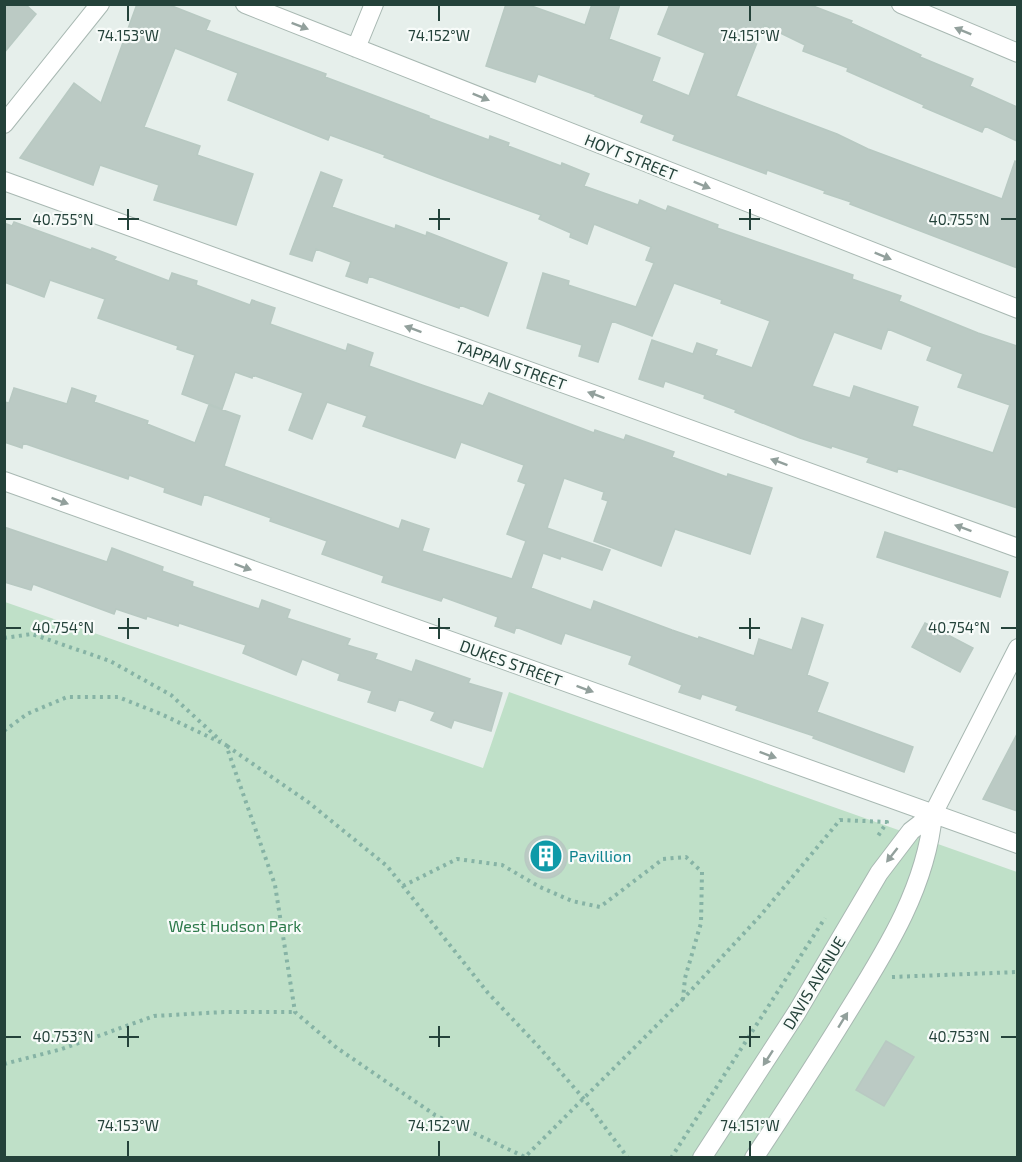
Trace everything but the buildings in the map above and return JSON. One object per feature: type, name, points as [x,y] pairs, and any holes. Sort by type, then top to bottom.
[{"type":"street","points":[[8,114],[100,4]]},
{"type":"street","name":"HOYT STREET","points":[[245,4],[1017,309]]},
{"type":"street","points":[[356,48],[374,4]]},
{"type":"street","points":[[901,4],[1017,53]]},
{"type":"street","name":"TAPPAN STREET","points":[[4,181],[1017,548]]},
{"type":"street","name":"DUKES STREET","points":[[4,481],[1017,844]]},
{"type":"street","name":"DAVIS AVENUE","points":[[754,1158],[854,1003],[910,902],[925,864],[933,814],[1017,648]]},
{"type":"street","name":"DAVIS AVENUE","points":[[702,1158],[792,1020],[879,873],[911,831],[933,814]]},
{"type":"path","points":[[4,638],[32,634],[110,661],[171,695],[226,745],[308,802],[387,866],[488,993],[584,1099],[628,1158]]},
{"type":"path","points":[[4,731],[27,714],[67,697],[118,697],[226,745],[275,885],[295,1012],[337,1048],[435,1115],[525,1157],[683,999],[752,924],[840,820],[887,822],[874,842]]},
{"type":"path","points":[[403,886],[457,860],[502,865],[540,887],[572,901],[600,907],[663,860],[686,857],[702,872],[702,892],[701,923],[685,978],[683,999]]},
{"type":"path","points":[[671,1158],[830,911]]},
{"type":"path","points":[[889,977],[1017,972]]},
{"type":"path","points":[[4,1064],[62,1049],[154,1016],[224,1012],[295,1012]]},
{"type":"green space","name":"West Hudson Park","points":[[5,602],[483,768],[509,692],[1017,872],[1017,1157],[5,1157]]},
{"type":"place","name":"Pavillion","points":[[546,856]]}]
